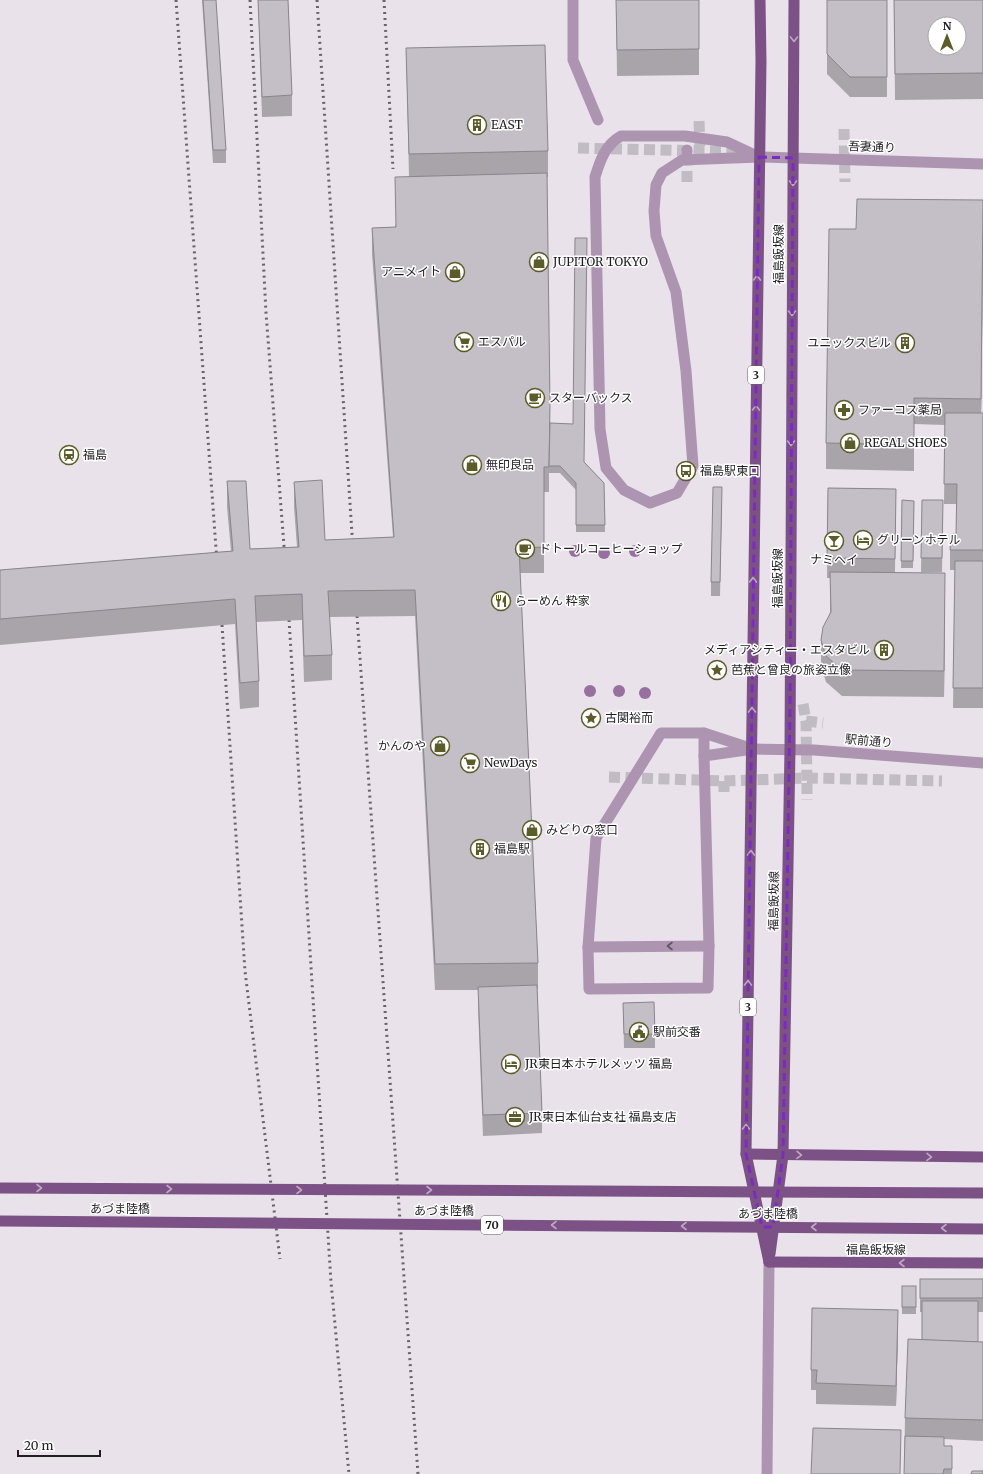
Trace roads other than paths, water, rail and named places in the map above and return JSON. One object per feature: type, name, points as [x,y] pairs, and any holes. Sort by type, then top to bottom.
[{"type":"main road","name":"福島飯坂線","points":[[760,0],[746,1154],[769,1262]]},
{"type":"main road","name":"福島飯坂線","points":[[769,1262],[782,1155],[790,749],[794,0]]},
{"type":"main road","points":[[746,1154],[983,1157]]},
{"type":"main road","name":"あづま陸橋","points":[[0,1188],[983,1193]]},
{"type":"main road","name":"あづま陸橋","points":[[0,1221],[983,1229]]},
{"type":"main road","name":"福島飯坂線","points":[[769,1262],[983,1263]]},
{"type":"street","points":[[573,0],[573,60],[598,120]]},
{"type":"street","name":"吾妻通り","points":[[759,157],[727,142],[685,136],[621,136],[612,141],[600,161],[595,178],[600,429],[606,468],[624,490],[650,503],[677,493],[693,466],[686,371],[676,292],[656,236],[654,211],[656,185],[662,173],[682,160],[759,157],[983,164]]},
{"type":"street","points":[[704,733],[709,946],[708,988],[589,989],[588,947],[596,838],[661,733],[704,733],[752,749]]},
{"type":"street","points":[[704,756],[752,749]]},
{"type":"street","name":"駅前通り","points":[[752,749],[790,749],[983,763]]},
{"type":"street","points":[[588,947],[709,946]]},
{"type":"street","points":[[767,1474],[769,1262]]},
{"type":"tunnel","points":[[699,121],[700,146]]},
{"type":"tunnel","points":[[844,129],[845,182]]},
{"type":"tunnel","points":[[578,148],[748,152]]},
{"type":"tunnel","points":[[687,152],[687,182]]},
{"type":"tunnel","points":[[803,704],[806,721],[807,783],[809,783]]},
{"type":"tunnel","points":[[806,721],[823,723]]},
{"type":"tunnel","points":[[609,777],[724,781],[807,778],[942,781]]},
{"type":"tunnel","points":[[724,781],[724,796]]},
{"type":"tunnel","points":[[807,783],[807,800]]},
{"type":"railway","points":[[176,0],[217,562]]},
{"type":"railway","points":[[250,0],[266,313],[285,559]]},
{"type":"railway","points":[[317,0],[353,549]]},
{"type":"railway","points":[[384,0],[393,169]]},
{"type":"railway","points":[[357,616],[418,1474]]},
{"type":"railway","points":[[289,620],[331,1282],[349,1474]]},
{"type":"railway","points":[[222,625],[245,971],[280,1259]]},
{"type":"place","name":"EAST","points":[[477,125]]},
{"type":"place","name":"JUPITOR TOKYO","points":[[539,262]]},
{"type":"place","name":"アニメイト","points":[[455,272]]},
{"type":"place","name":"エスパル","points":[[464,342]]},
{"type":"place","name":"ユニックスビル","points":[[905,343]]},
{"type":"place","name":"スターバックス","points":[[535,398]]},
{"type":"place","name":"ファーコス薬局","points":[[844,410]]},
{"type":"place","name":"REGAL SHOES","points":[[850,443]]},
{"type":"place","name":"福島","points":[[69,455]]},
{"type":"place","name":"無印良品","points":[[472,465]]},
{"type":"place","name":"福島駅東口","points":[[686,471]]},
{"type":"place","name":"グリーンホテル","points":[[863,540]]},
{"type":"place","name":"ナミヘイ","points":[[834,541]]},
{"type":"place","name":"ドトールコーヒーショップ","points":[[525,549]]},
{"type":"place","name":"らーめん 粋家","points":[[501,601]]},
{"type":"place","name":"メディアシティー・エスタビル","points":[[884,650]]},
{"type":"place","name":"芭蕉と曾良の旅姿立像","points":[[717,670]]},
{"type":"place","name":"古関裕而","points":[[591,718]]},
{"type":"place","name":"かんのや","points":[[440,746]]},
{"type":"place","name":"NewDays","points":[[470,763]]},
{"type":"place","name":"みどりの窓口","points":[[532,830]]},
{"type":"place","name":"福島駅","points":[[480,849]]},
{"type":"place","name":"駅前交番","points":[[639,1032]]},
{"type":"place","name":"JR東日本ホテルメッツ 福島","points":[[511,1064]]},
{"type":"place","name":"JR東日本仙台支社 福島支店","points":[[515,1117]]}]
